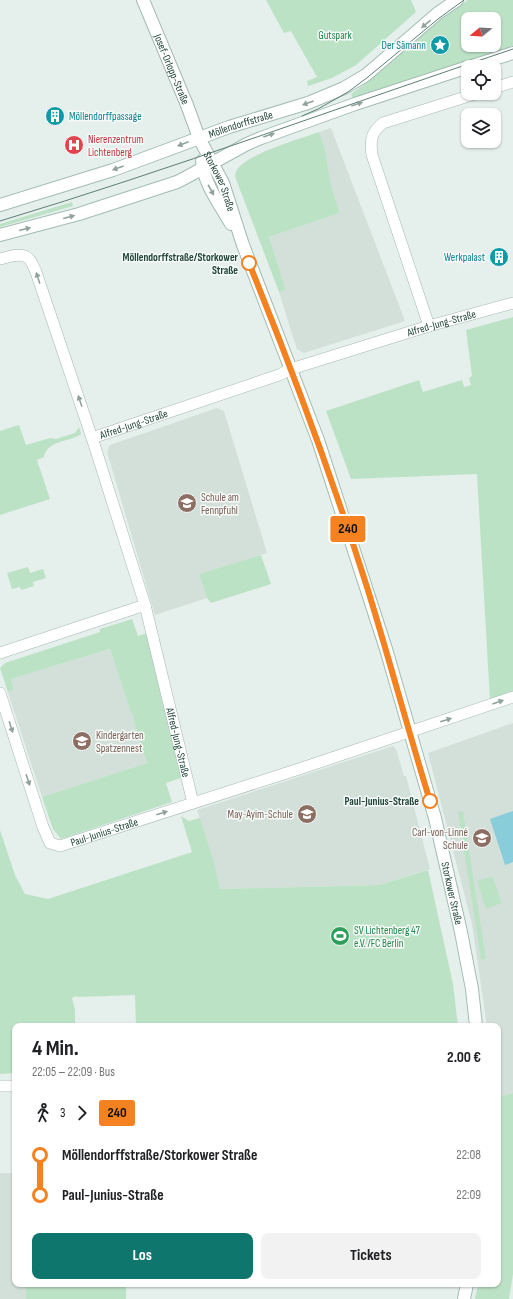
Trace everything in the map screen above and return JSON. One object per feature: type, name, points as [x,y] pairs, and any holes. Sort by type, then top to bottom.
[{"type":"main road","name":"Josef-Orlopp-Straße","points":[[143,0],[187,105],[199,138]]},
{"type":"main road","name":"Möllendorffstraße","points":[[0,205],[102,174],[229,127],[308,103],[344,88],[366,75],[438,13],[457,0]]},
{"type":"main road","name":"Möllendorffstraße","points":[[490,60],[513,53]]},
{"type":"main road","name":"Möllendorffstraße","points":[[0,235],[88,211],[183,179],[247,144],[261,138],[355,104],[461,69]]},
{"type":"main road","name":"Storkower Straße","points":[[199,138],[207,166],[226,190],[241,240],[318,440],[367,586],[435,818],[461,932],[472,989],[476,1023]]},
{"type":"main road","points":[[464,1299],[466,1287]]},
{"type":"street","points":[[501,86],[513,82]]},
{"type":"street","points":[[429,326],[372,155],[371,139],[376,128],[383,124],[461,99]]},
{"type":"street","points":[[0,259],[18,255],[26,257],[31,261],[92,438]]},
{"type":"street","name":"Alfred-Jung-Straße","points":[[193,803],[145,605],[92,438],[279,376],[291,369],[429,326],[513,303]]},
{"type":"street","points":[[0,653],[145,605]]},
{"type":"street","name":"Paul-Junius-Straße","points":[[0,693],[43,827],[50,843],[60,846],[513,697]]},
{"type":"street","points":[[0,1086],[12,1086]]},
{"type":"shaded area","points":[[331,128],[405,321],[304,353],[297,349],[279,292],[286,290],[269,237],[340,213],[331,185],[325,149],[319,132]]},
{"type":"shaded area","name":"Schule am Fennpfuhl","points":[[217,408],[224,411],[267,553],[199,574],[207,598],[155,615],[107,452],[110,445]]},
{"type":"shaded area","name":"Kindergarten Spatzennest","points":[[110,649],[132,712],[147,763],[42,797],[8,692],[14,690],[11,679]]},
{"type":"shaded area","name":"Carl-von-Linné Schule","points":[[513,723],[513,1093],[501,1096],[501,1023],[487,1023],[472,924],[428,753]]},
{"type":"shaded area","name":"May-Ayim-Schule","points":[[393,746],[396,749],[404,776],[406,776],[430,869],[379,885],[220,889],[216,869],[197,810]]},
{"type":"shaded area","points":[[0,1173],[12,1173],[12,1287],[25,1287],[26,1299],[0,1299]]},
{"type":"green space","name":"Gutspark","points":[[266,0],[411,0],[416,12],[356,65],[332,78],[308,86],[307,81],[317,77],[291,31],[284,33]]},
{"type":"green space","points":[[468,0],[513,0],[513,47],[501,51],[501,12],[461,12],[461,52],[498,52],[473,60],[461,60],[461,64],[353,99],[351,94],[381,71],[437,22]]},
{"type":"green space","points":[[319,132],[325,149],[331,185],[340,213],[269,237],[286,290],[279,292],[235,175],[237,170],[243,164],[263,152]]},
{"type":"green space","points":[[72,202],[73,206],[0,227],[0,224]]},
{"type":"green space","points":[[513,317],[513,693],[490,701],[477,474],[351,479],[326,411],[419,380],[423,392],[462,380],[464,387],[471,385],[469,378],[472,376],[466,330]]},
{"type":"green space","points":[[19,425],[26,445],[50,438],[56,439],[75,433],[79,427],[81,434],[54,444],[46,451],[44,457],[37,460],[50,499],[0,515],[0,431]]},
{"type":"green space","points":[[261,555],[271,584],[211,603],[207,598],[199,574]]},
{"type":"green space","points":[[28,567],[30,573],[43,569],[46,578],[33,582],[34,586],[21,590],[20,587],[12,589],[7,573]]},
{"type":"green space","points":[[132,619],[138,636],[147,633],[181,778],[166,783],[172,802],[61,839],[53,829],[42,797],[147,763],[134,719],[110,649],[11,679],[14,690],[8,692],[0,668],[5,663],[100,632],[100,629]]},
{"type":"green space","points":[[463,811],[486,959],[481,960],[458,812]]},
{"type":"green space","points":[[181,816],[189,821],[200,818],[216,869],[220,889],[379,885],[428,870],[453,984],[458,1023],[136,1023],[135,995],[76,996],[72,998],[75,1010],[75,1023],[12,1023],[12,1073],[0,1074],[0,830],[15,875],[25,894],[48,899],[192,852]]},
{"type":"green space","points":[[492,876],[502,903],[486,909],[477,881]]},
{"type":"green space","points":[[513,1093],[513,1274],[509,1299],[475,1299],[477,1287],[501,1287],[501,1096]]},
{"type":"green space","points":[[25,1287],[126,1287],[126,1299],[26,1299]]},
{"type":"water","points":[[513,811],[513,862],[505,865],[490,819]]},
{"type":"tram line","points":[[302,116],[348,92],[438,19],[464,0]]},
{"type":"tram line","points":[[0,221],[193,159],[513,49]]},
{"type":"bus line","name":"240","points":[[249,263],[287,357],[318,440],[367,586],[430,801]]},
{"type":"place","name":"Der Sämann","points":[[440,45]]},
{"type":"place","name":"Möllendorffpassage","points":[[55,116]]},
{"type":"place","name":"Nierenzentrum Lichtenberg","points":[[74,145]]},
{"type":"place","name":"Werkpalast","points":[[499,257]]},
{"type":"place","name":"Möllendorffstraße/Storkower Straße","points":[[249,263]]},
{"type":"place","name":"Schule am Fennpfuhl","points":[[187,503]]},
{"type":"place","name":"Kindergarten Spatzennest","points":[[82,741]]},
{"type":"place","name":"Paul-Junius-Straße","points":[[430,801]]},
{"type":"place","name":"May-Ayim-Schule","points":[[307,814]]},
{"type":"place","name":"Carl-von-Linné Schule","points":[[482,838]]},
{"type":"place","name":"SV Lichtenberg 47 e.V. /FC Berlin","points":[[340,936]]}]
